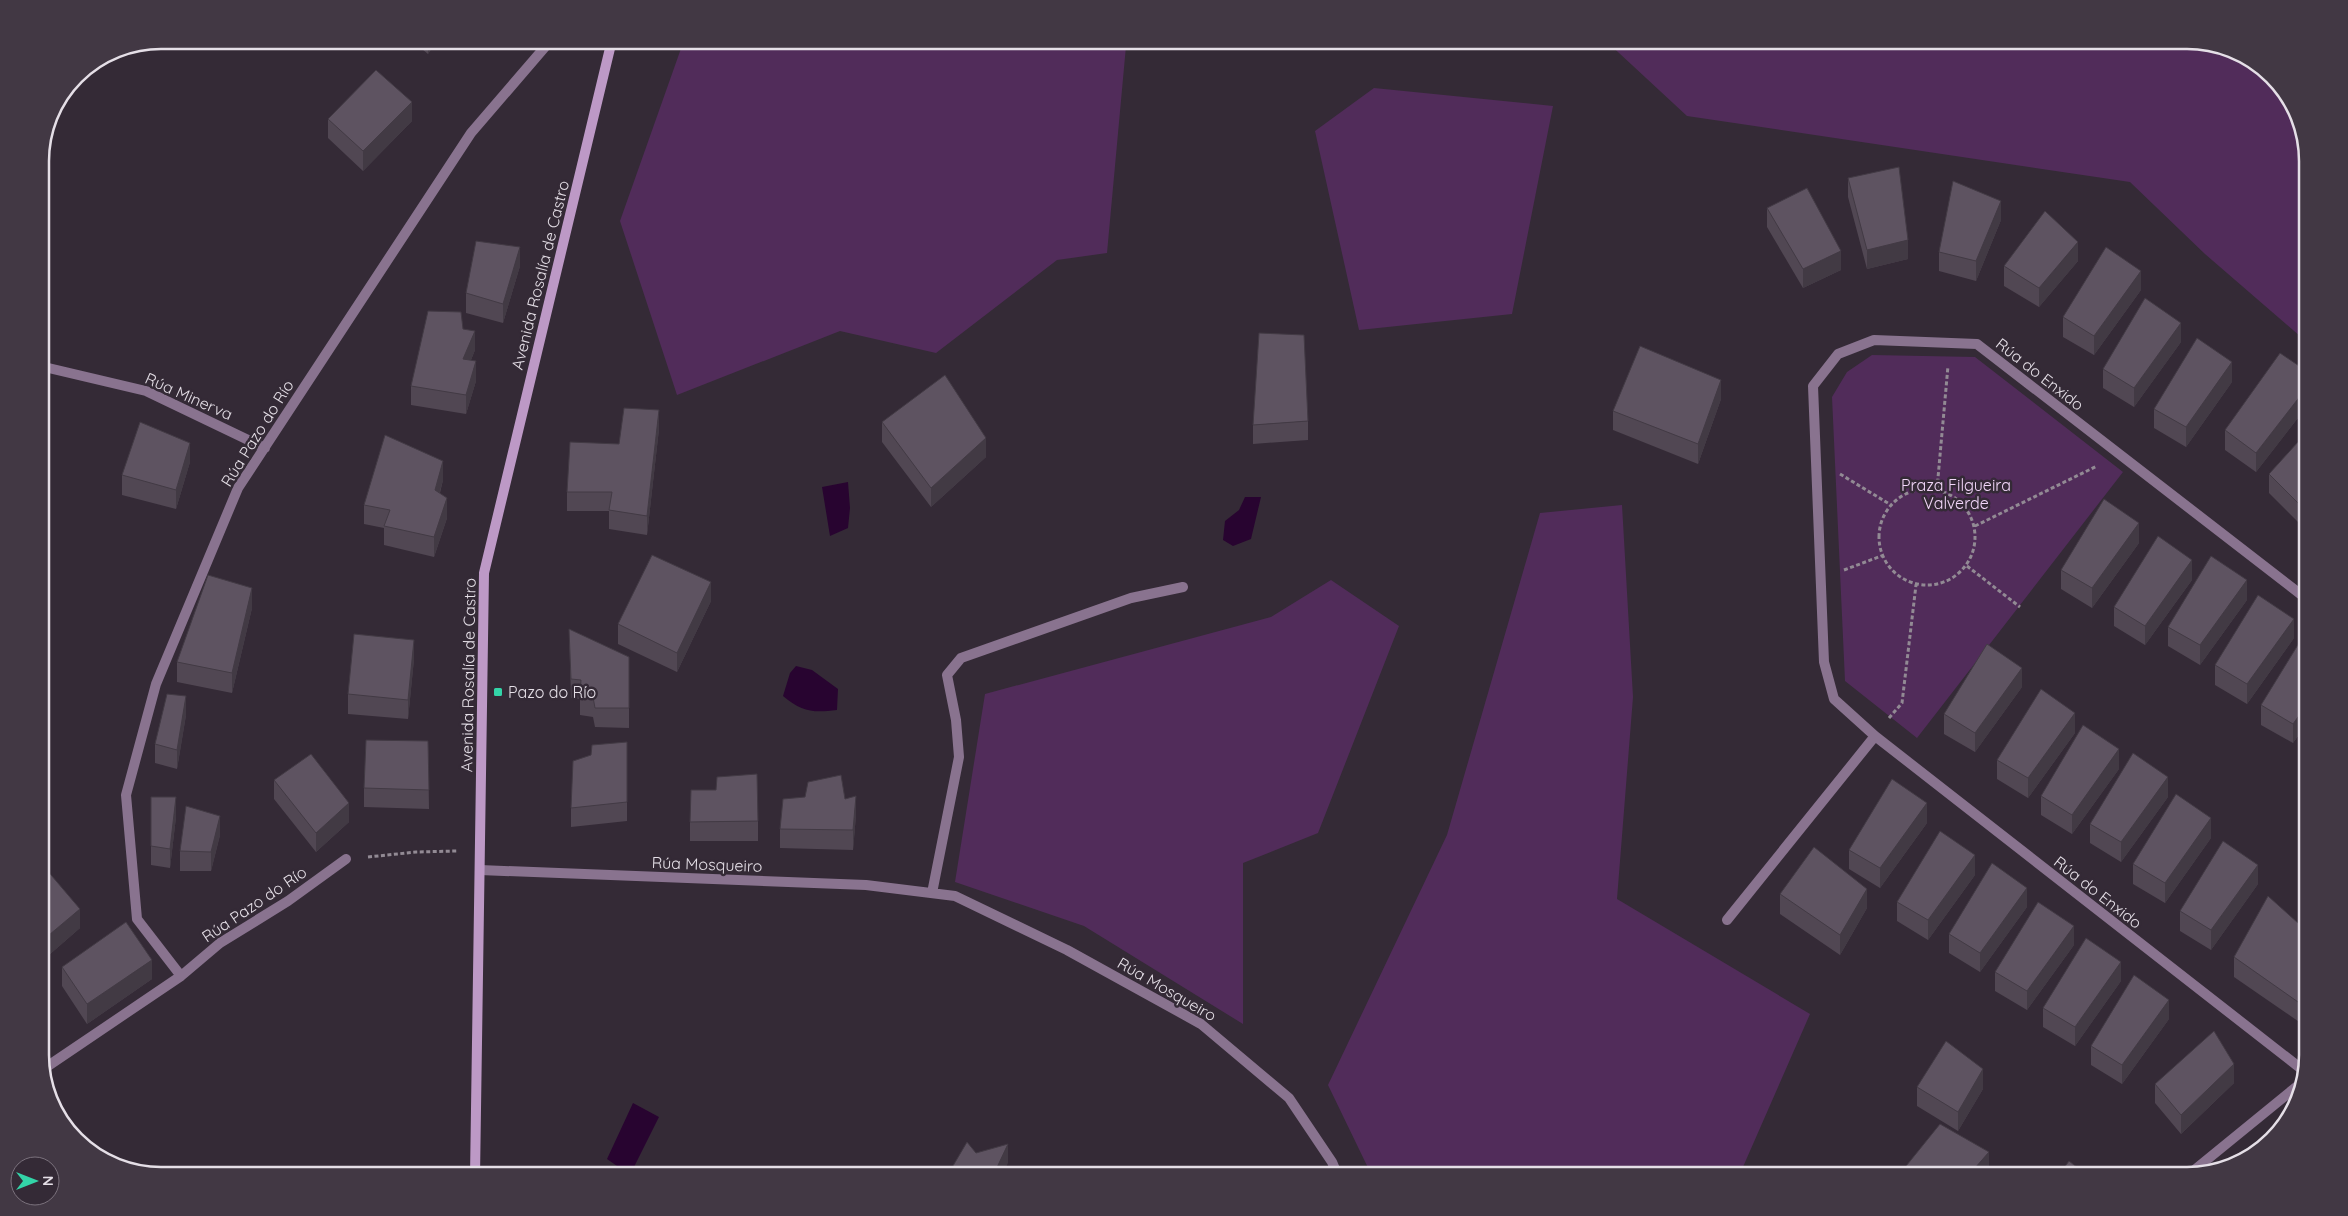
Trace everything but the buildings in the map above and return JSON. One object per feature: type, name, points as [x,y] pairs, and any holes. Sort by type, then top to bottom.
[{"type":"street","name":"Rúa Pazo do Río","points":[[181,976],[137,919],[126,795],[156,684],[238,488],[470,133],[543,49]]},
{"type":"street","name":"Avenida Rosalía de Castro","points":[[475,1167],[484,573],[610,49]]},
{"type":"street","name":"Rúa do Enxido","points":[[2299,593],[1977,344],[1874,340],[1838,354],[1813,386],[1824,662],[1834,699],[1875,736],[2299,1066]]},
{"type":"street","name":"Rúa Minerva","points":[[49,368],[146,392],[264,448]]},
{"type":"street","points":[[932,893],[959,757],[956,720],[947,675],[961,658],[1131,598],[1183,587]]},
{"type":"street","points":[[1727,920],[1875,736]]},
{"type":"street","name":"Rúa Pazo do Río","points":[[49,1065],[181,976],[220,943],[288,901],[346,859]]},
{"type":"street","name":"Rúa Mosqueiro","points":[[480,870],[866,885],[955,896],[1041,937],[1201,1024],[1289,1098],[1334,1167]]},
{"type":"street","points":[[2199,1166],[2293,1090]]},
{"type":"path","points":[[1937,489],[1950,343]]},
{"type":"path","points":[[1975,526],[2120,455]]},
{"type":"path","points":[[1816,460],[1891,505]]},
{"type":"path","points":[[1920,489],[1937,489],[1952,495],[1966,506],[1975,526],[1974,551],[1967,566],[1956,576],[1942,584],[1916,584],[1899,577],[1888,565],[1879,543],[1879,533],[1883,516],[1891,505],[1905,494],[1920,489]]},
{"type":"path","points":[[1820,581],[1884,555]]},
{"type":"path","points":[[1967,566],[2020,607]]},
{"type":"path","points":[[1875,736],[1902,703],[1916,584]]},
{"type":"path","points":[[346,859],[416,852],[480,851]]},
{"type":"green space","points":[[681,49],[1126,49],[1107,253],[1057,260],[936,353],[840,331],[677,395],[620,221]]},
{"type":"green space","points":[[1615,49],[2195,49],[2209,51],[2237,60],[2261,77],[2280,98],[2288,111],[2297,139],[2299,153],[2299,335],[2205,254],[2130,182],[1687,116]]},
{"type":"green space","points":[[1374,88],[1553,106],[1512,314],[1359,330],[1315,131]]},
{"type":"green space","name":"Praza Filgueira Valverde","points":[[1872,355],[1975,357],[2123,472],[1917,738],[1845,681],[1832,397],[1847,372]]},
{"type":"green space","points":[[1622,505],[1633,697],[1617,899],[1810,1014],[1743,1167],[1368,1167],[1328,1085],[1447,835],[1540,513]]},
{"type":"green space","points":[[1331,580],[1399,626],[1318,833],[1243,863],[1243,1024],[1084,926],[955,882],[985,694],[1271,617]]},
{"type":"shaded area","points":[[848,482],[850,508],[848,528],[830,536],[822,487]]},
{"type":"shaded area","points":[[1245,497],[1261,497],[1251,539],[1233,546],[1223,540],[1225,521],[1239,510]]},
{"type":"shaded area","points":[[796,666],[812,670],[838,689],[837,710],[808,710],[796,705],[783,696],[790,673]]},
{"type":"shaded area","points":[[633,1103],[659,1117],[634,1167],[618,1167],[607,1159]]},
{"type":"place","name":"Pazo do Río","points":[[498,692]]}]
